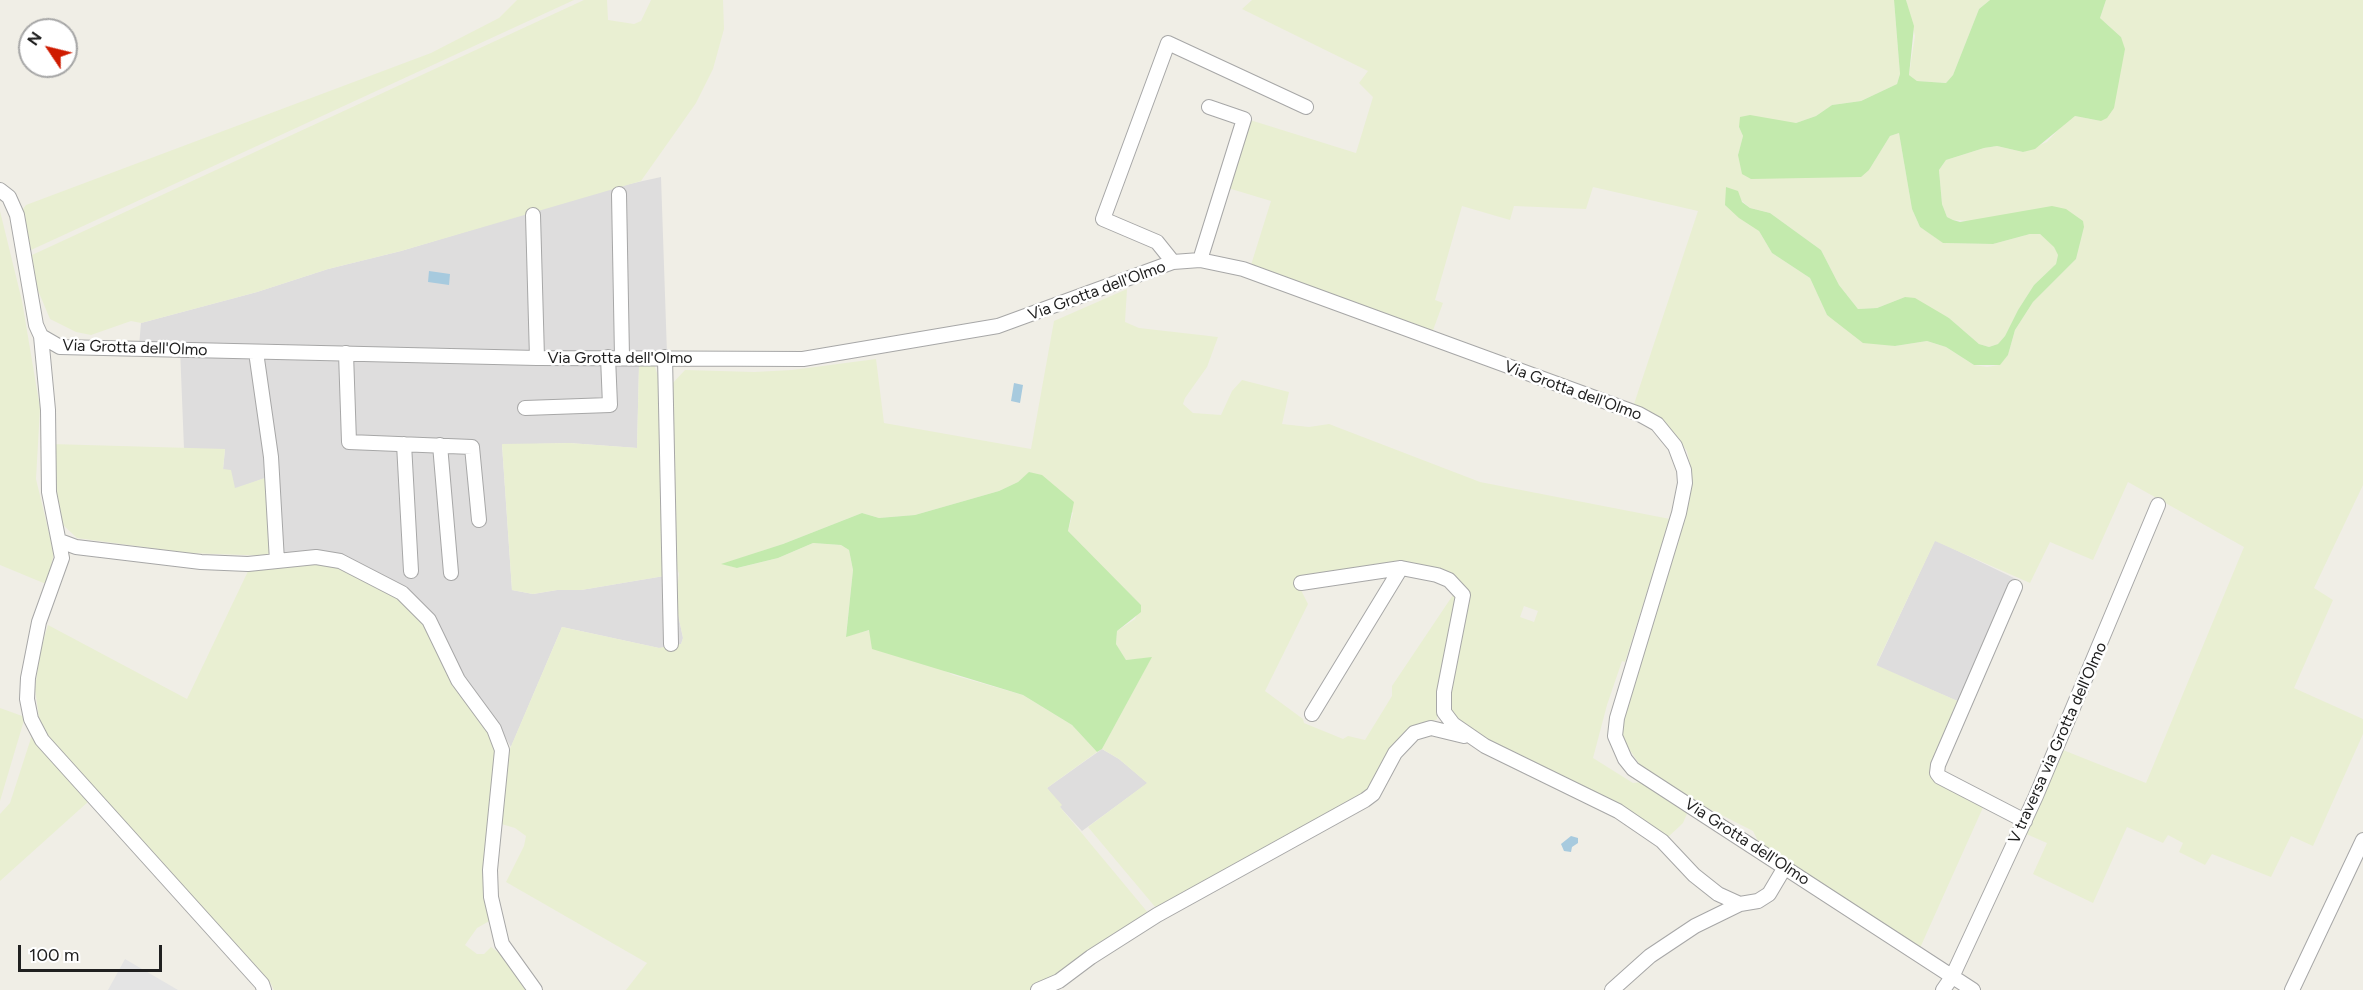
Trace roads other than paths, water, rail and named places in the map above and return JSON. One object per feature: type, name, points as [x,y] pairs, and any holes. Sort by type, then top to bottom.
[{"type":"street","points":[[1173,262],[1158,242],[1103,219],[1168,43],[1306,107]]},
{"type":"street","points":[[1200,260],[1244,119],[1209,107]]},
{"type":"street","name":"Via Grotta dell'Olmo","points":[[0,190],[9,197],[17,215],[36,325],[41,336],[60,347],[537,358],[803,359],[998,326],[1173,262],[1200,260],[1243,269],[1639,414],[1657,424],[1675,446],[1684,470],[1684,496],[1617,718],[1615,736],[1620,750],[1633,769],[1972,990]]},
{"type":"street","points":[[619,194],[622,357]]},
{"type":"street","points":[[533,215],[537,358]]},
{"type":"street","points":[[41,336],[48,410],[49,492],[62,558],[39,622],[28,678],[27,699],[35,729],[42,740],[262,984],[264,990]]},
{"type":"street","points":[[256,352],[272,457],[277,561]]},
{"type":"street","points":[[346,354],[349,442],[472,447],[479,520]]},
{"type":"street","points":[[525,408],[610,405],[608,357]]},
{"type":"street","points":[[665,357],[671,644]]},
{"type":"street","points":[[404,444],[411,571]]},
{"type":"street","points":[[440,445],[451,573]]},
{"type":"street","name":"V traversa via Grotta dell'Olmo","points":[[1943,990],[1952,977],[2025,821],[2108,630],[2158,505]]},
{"type":"street","points":[[60,541],[75,547],[201,562],[249,564],[316,557],[340,561],[402,593],[429,620],[458,680],[494,729],[502,750],[490,870],[490,897],[502,944],[535,990]]},
{"type":"street","points":[[1312,714],[1401,568]]},
{"type":"street","points":[[1301,583],[1401,568],[1449,580],[1463,595],[1447,671],[1444,712],[1469,737]]},
{"type":"street","points":[[2015,587],[1938,765],[1937,773],[1940,777],[2025,821]]},
{"type":"street","points":[[1038,990],[1059,981],[1091,957],[1157,915],[1365,801],[1373,794],[1395,753],[1414,733],[1431,729],[1469,737],[1618,812],[1662,841],[1694,875],[1718,894],[1740,904]]},
{"type":"street","points":[[2292,990],[2363,840]]},
{"type":"street","points":[[1612,990],[1650,956],[1695,926],[1740,904],[1758,901],[1769,894],[1785,867]]},
{"type":"water","points":[[429,271],[450,274],[449,285],[428,282]]},
{"type":"water","points":[[1014,383],[1023,385],[1020,403],[1011,401]]},
{"type":"water","points":[[1571,836],[1578,838],[1578,843],[1572,847],[1571,852],[1564,851],[1561,844]]}]
